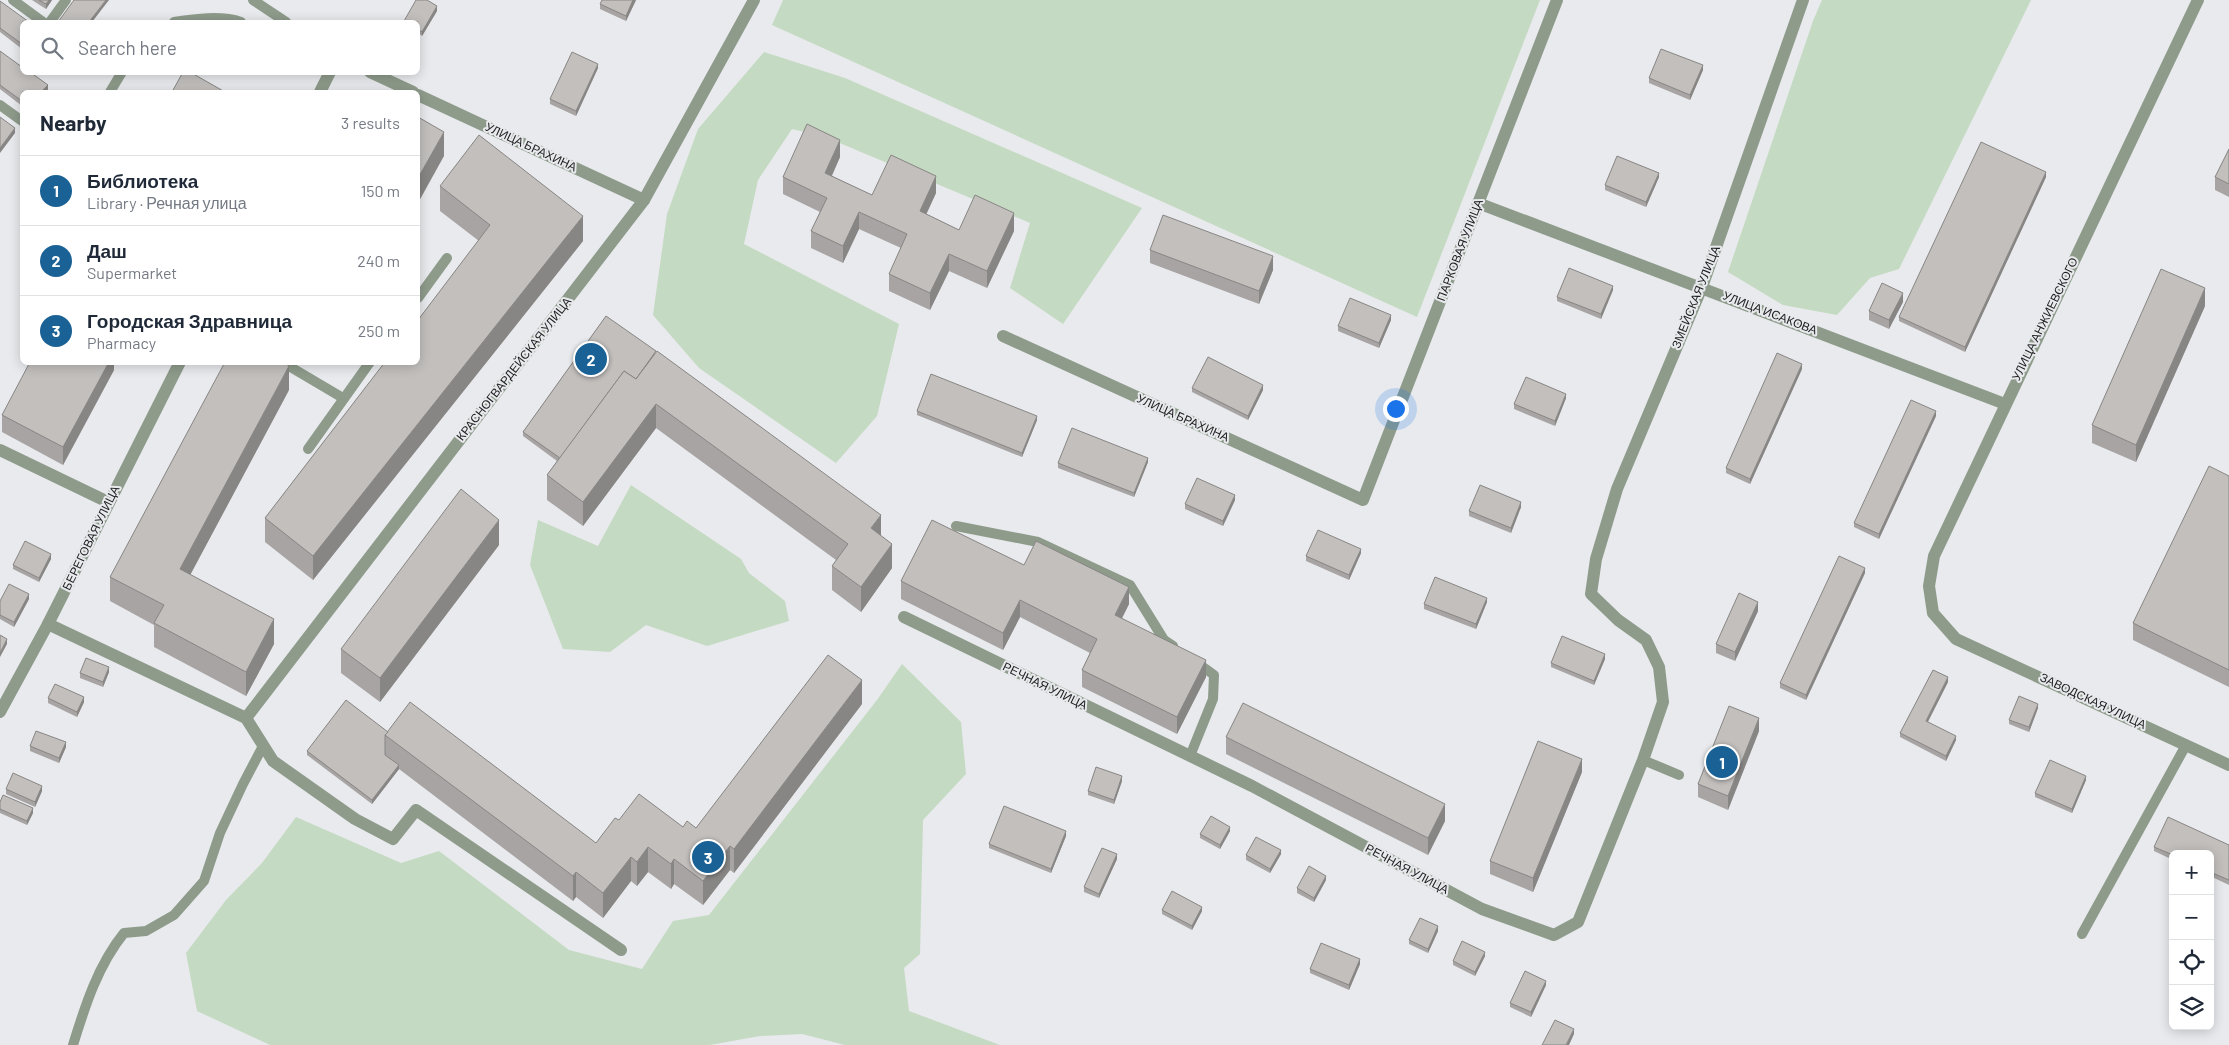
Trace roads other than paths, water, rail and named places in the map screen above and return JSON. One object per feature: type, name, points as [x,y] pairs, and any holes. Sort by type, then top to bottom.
[{"type":"street","name":"КРАСНОГВАРДЕЙСКАЯ УЛИЦА","points":[[246,718],[644,200],[754,0]]},
{"type":"street","name":"ПАРКОВАЯ УЛИЦА","points":[[1363,500],[1558,0]]},
{"type":"street","name":"ЗМЕЙСКАЯ УЛИЦА","points":[[1591,594],[1596,559],[1617,489],[1702,287],[1803,0]]},
{"type":"street","name":"УЛИЦА АНЖИЕВСКОГО","points":[[1956,639],[1933,613],[1929,586],[1934,556],[2198,0]]},
{"type":"street","points":[[321,90],[328,75]]},
{"type":"street","points":[[376,75],[409,90]]},
{"type":"street","name":"УЛИЦА БРАХИНА","points":[[420,96],[644,200]]},
{"type":"street","name":"УЛИЦА ИСАКОВА","points":[[1478,203],[2005,404]]},
{"type":"street","name":"УЛИЦА БРАХИНА","points":[[1003,336],[1363,500]]},
{"type":"street","name":"БЕРЕГОВАЯ УЛИЦА","points":[[0,712],[48,624],[178,365]]},
{"type":"street","points":[[0,450],[108,502]]},
{"type":"street","name":"РЕЧНАЯ УЛИЦА","points":[[904,617],[1260,791],[1482,909],[1554,935],[1578,922],[1643,760],[1662,702],[1659,668],[1646,640],[1618,620],[1591,594]]},
{"type":"street","points":[[48,624],[246,718],[272,761],[355,819],[393,839],[416,810],[621,950]]},
{"type":"street","name":"ЗАВОДСКАЯ УЛИЦА","points":[[1956,639],[2229,765]]},
{"type":"lane","points":[[13,0],[40,20]]},
{"type":"lane","points":[[51,20],[66,0]]},
{"type":"lane","points":[[253,0],[283,20]]},
{"type":"lane","points":[[185,20],[233,20]]},
{"type":"lane","points":[[111,90],[120,75]]},
{"type":"lane","points":[[0,105],[20,119]]},
{"type":"lane","points":[[420,295],[447,258]]},
{"type":"lane","points":[[287,365],[343,398]]},
{"type":"lane","points":[[308,449],[368,365]]},
{"type":"lane","points":[[956,526],[1038,542],[1130,585],[1164,640],[1214,674],[1213,699],[1190,756]]},
{"type":"lane","points":[[2082,934],[2186,745]]},
{"type":"lane","points":[[73,1045],[88,999],[113,946],[124,933],[146,931],[174,915],[204,881],[220,833],[243,784],[264,746]]},
{"type":"lane","points":[[1643,760],[1679,775]]},
{"type":"place","name":"Даш","points":[[591,359]]},
{"type":"place","name":"Библиотека","points":[[1722,762]]},
{"type":"place","name":"Городская Здравница","points":[[708,857]]}]
